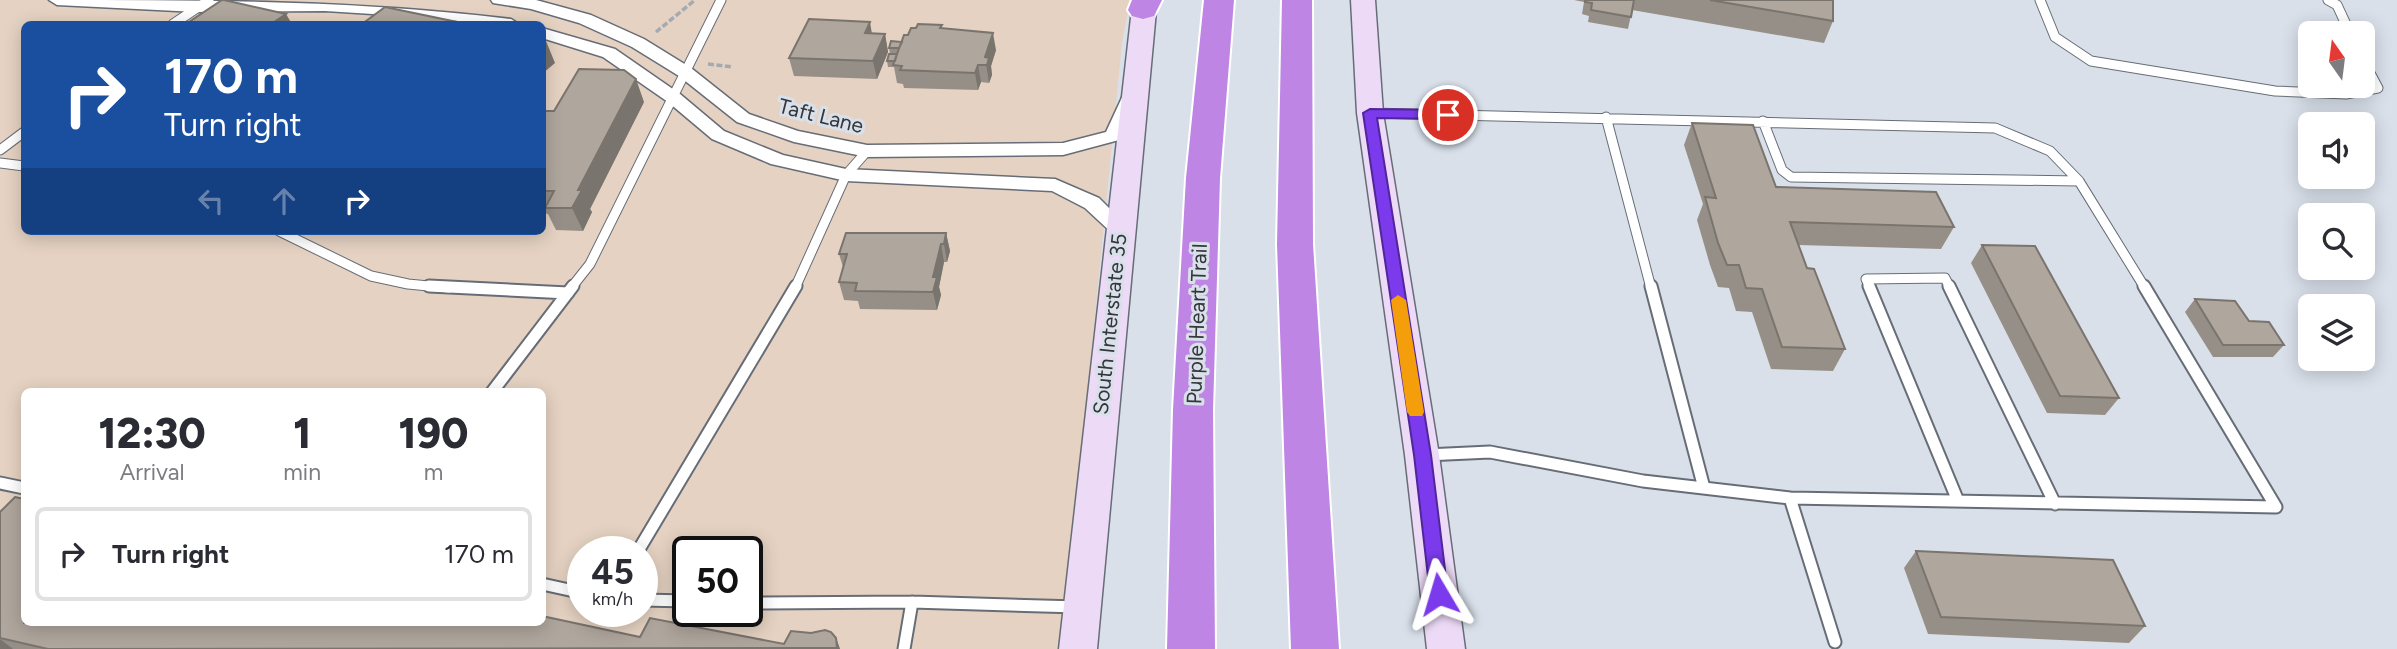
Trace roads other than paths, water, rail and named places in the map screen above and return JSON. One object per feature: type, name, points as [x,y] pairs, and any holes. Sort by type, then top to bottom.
[{"type":"highway","name":"Purple Heart Trail","points":[[1191,649],[1193,410],[1203,178],[1219,0]]},
{"type":"highway","points":[[1297,0],[1294,186],[1300,391],[1315,649]]},
{"type":"main road","points":[[1363,0],[1370,113],[1422,455],[1446,649]]},
{"type":"main road","name":"South Interstate 35","points":[[1078,649],[1133,90],[1145,3]]},
{"type":"street","points":[[57,0],[325,6],[435,13],[490,21]]},
{"type":"street","name":"Taft Lane","points":[[499,0],[534,2],[585,19],[638,43],[685,72],[743,118],[794,136],[867,151],[1063,149],[1113,136],[1133,90]]},
{"type":"street","points":[[546,34],[609,53],[674,98],[718,135],[778,160],[846,175],[1055,185],[1092,203],[1120,229]]},
{"type":"lane","points":[[495,388],[590,264],[721,0]]},
{"type":"lane","points":[[2040,0],[2055,37],[2091,61],[2275,91],[2298,92]]},
{"type":"lane","points":[[2328,0],[2337,5],[2344,21]]},
{"type":"lane","points":[[177,21],[203,3]]},
{"type":"lane","points":[[1370,113],[1995,128],[2050,151],[2079,181],[2103,217],[2276,507],[1790,498],[1643,481],[1490,452],[1422,455]]},
{"type":"lane","points":[[1606,117],[1704,488]]},
{"type":"lane","points":[[1763,121],[1782,170],[1791,177],[2079,181]]},
{"type":"lane","points":[[0,150],[21,134]]},
{"type":"lane","points":[[647,536],[799,282],[846,175],[867,151]]},
{"type":"lane","points":[[0,163],[21,166]]},
{"type":"lane","points":[[286,235],[335,262],[386,279],[456,288],[568,293]]},
{"type":"lane","points":[[1958,501],[1866,279],[1945,278],[2056,504]]},
{"type":"lane","points":[[0,483],[21,487]]},
{"type":"lane","points":[[1790,498],[1835,642]]},
{"type":"lane","points":[[546,585],[567,589]]},
{"type":"lane","points":[[763,604],[912,602],[1081,608]]},
{"type":"lane","points":[[904,649],[912,602]]}]
